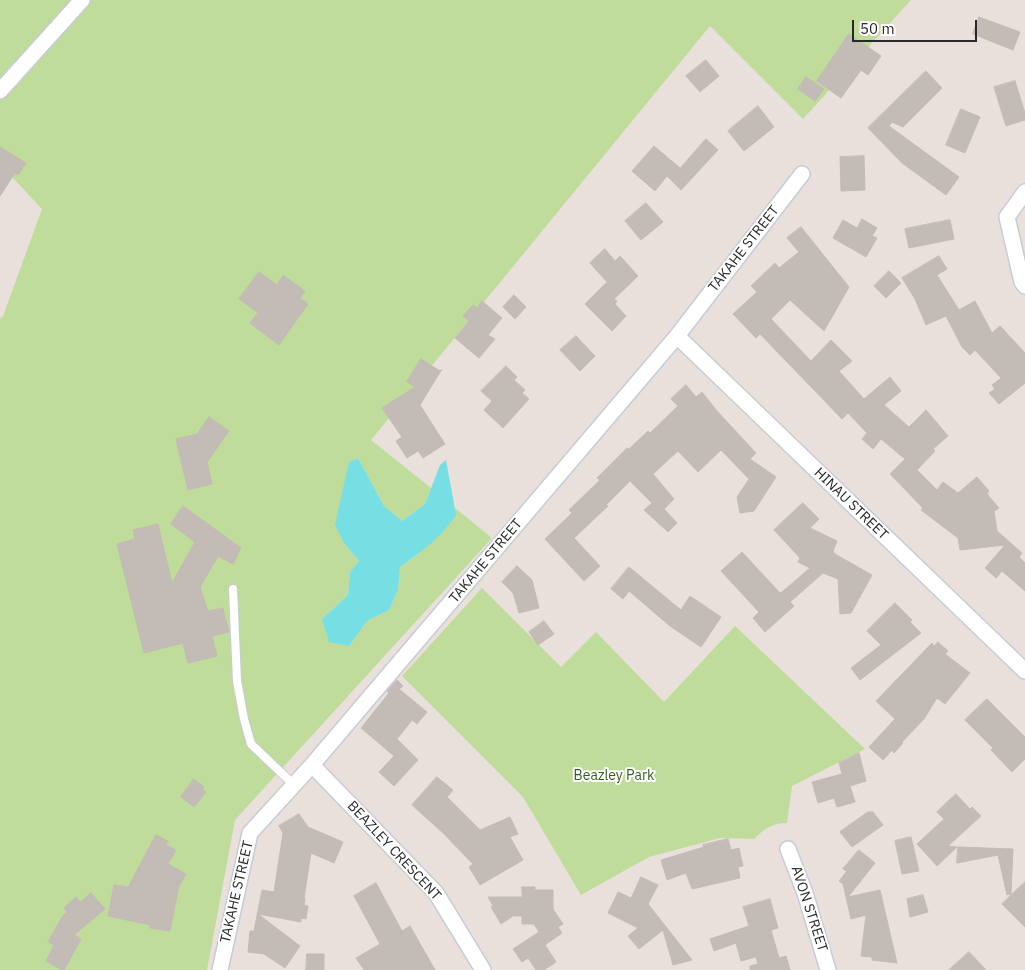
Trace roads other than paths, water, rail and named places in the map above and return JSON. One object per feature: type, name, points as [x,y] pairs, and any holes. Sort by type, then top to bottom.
[{"type":"street","points":[[0,91],[82,0]]},
{"type":"street","name":"TAKAHE STREET","points":[[220,970],[250,833],[312,765],[677,336],[802,174]]},
{"type":"street","points":[[1025,192],[1007,217],[1022,282],[1025,286]]},
{"type":"street","name":"HINAU STREET","points":[[677,336],[1025,671]]},
{"type":"street","name":"BEAZLEY CRESCENT","points":[[312,765],[436,893],[483,970]]},
{"type":"street","name":"AVON STREET","points":[[788,849],[806,893],[828,970]]},
{"type":"lane","points":[[233,589],[237,681],[251,744],[294,785]]},
{"type":"water","points":[[358,458],[384,506],[402,521],[425,504],[440,465],[446,460],[456,515],[431,544],[400,567],[398,590],[389,610],[367,621],[349,646],[329,642],[322,619],[348,595],[350,572],[359,561],[344,543],[335,525],[349,462]]},
{"type":"park label","name":"Beazley Park","points":[[614,776]]}]
